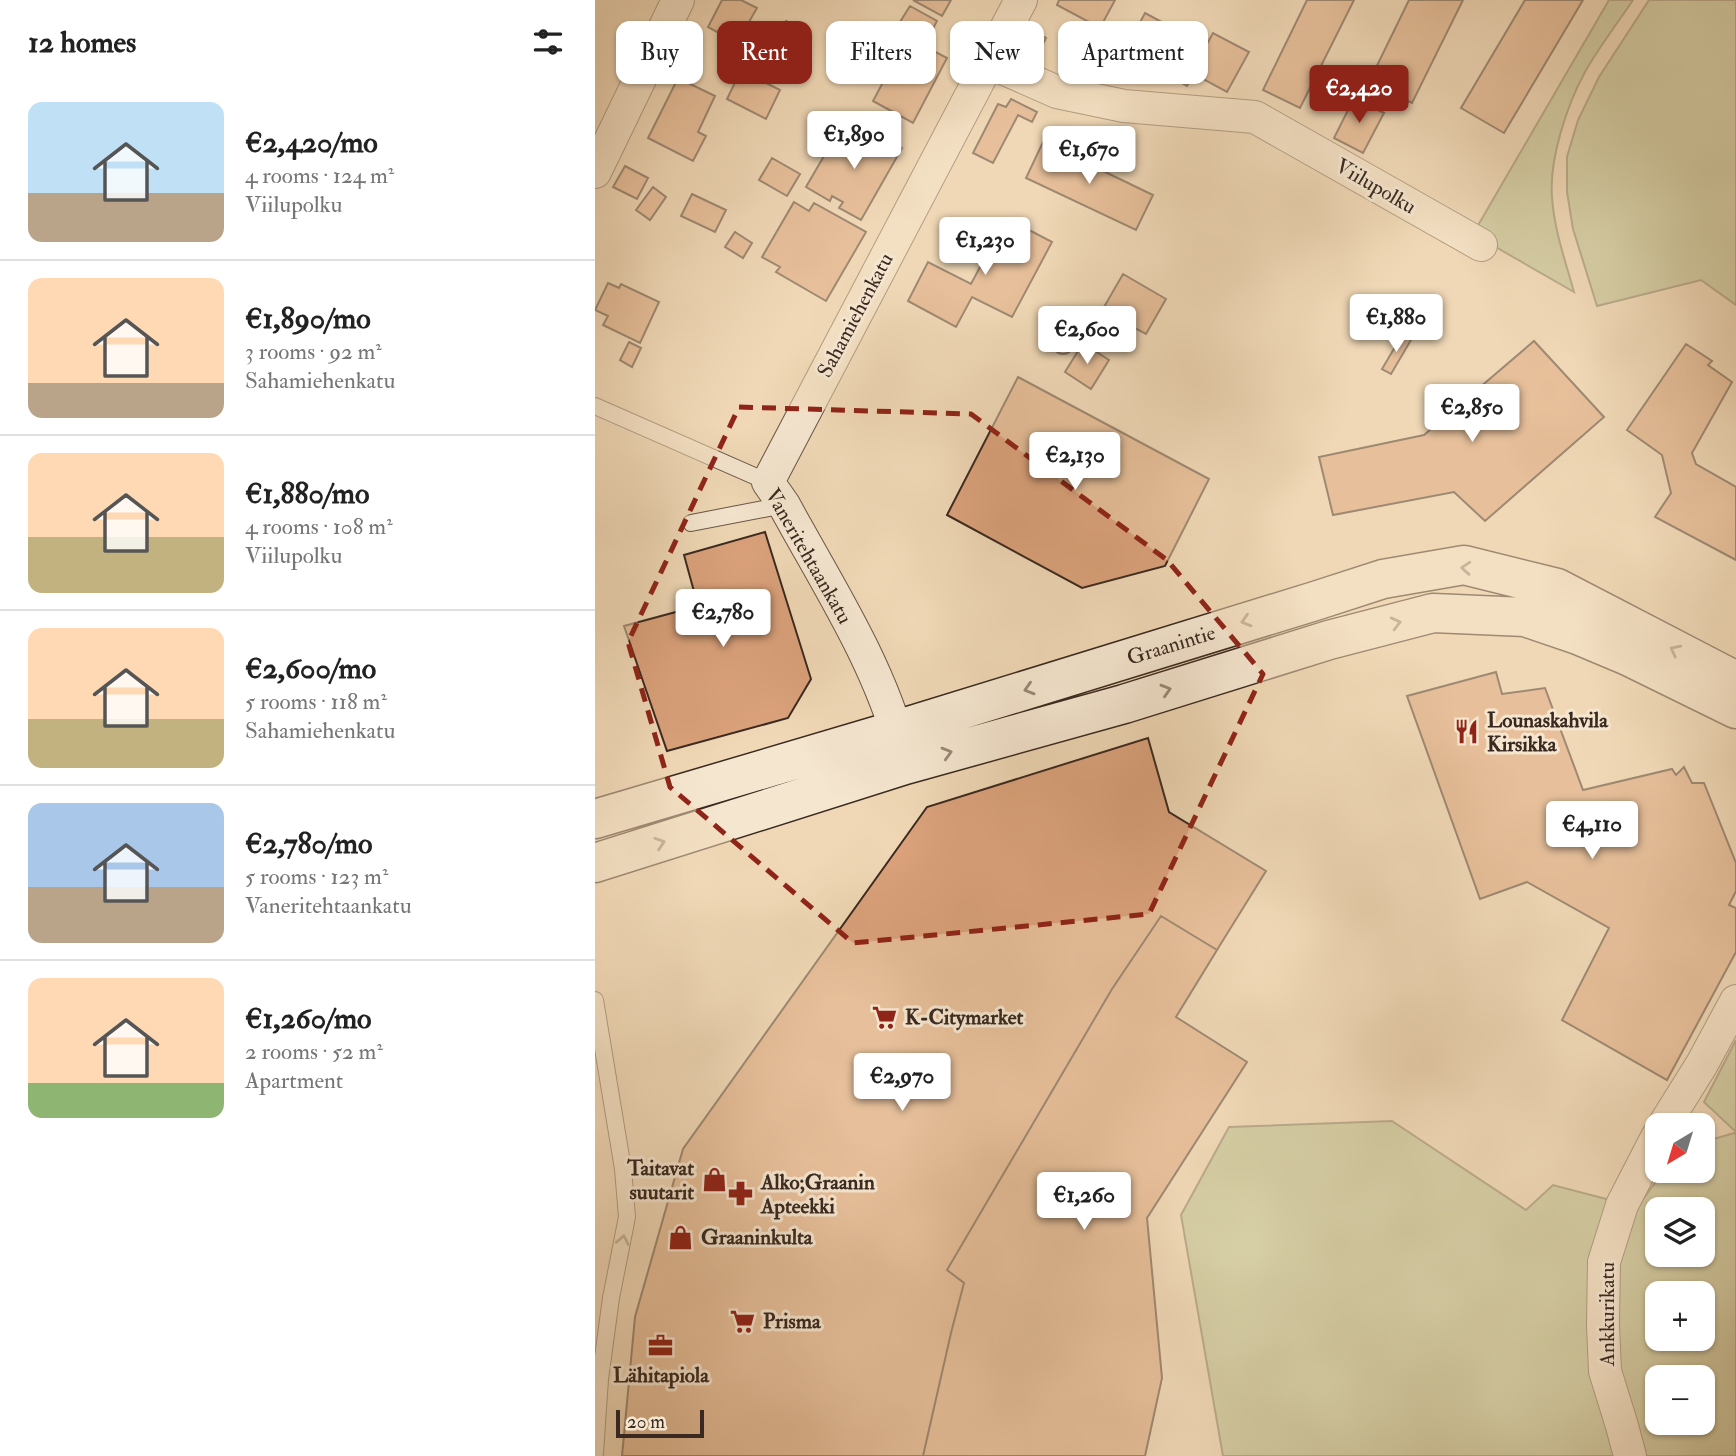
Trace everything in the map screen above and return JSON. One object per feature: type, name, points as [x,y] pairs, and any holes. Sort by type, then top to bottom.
[{"type":"street","points":[[595,172],[678,0]]},
{"type":"street","name":"Sahamiehenkatu","points":[[1010,21],[1021,0]]},
{"type":"street","name":"Sahamiehenkatu","points":[[776,494],[978,84]]},
{"type":"street","name":"Viilupolku","points":[[1039,84],[1057,92],[1124,106],[1255,117],[1481,245]]},
{"type":"street","name":"Vaneritehtaankatu","points":[[776,494],[872,666],[901,747]]},
{"type":"street","name":"Graanintie","points":[[595,863],[901,747],[1315,601],[1383,579],[1464,565],[1557,588],[1736,681]]},
{"type":"street","name":"Graanintie","points":[[595,819],[901,747],[1124,704],[1329,640],[1433,613],[1525,617],[1628,656],[1736,709]]},
{"type":"street","points":[[1672,1113],[1702,1065],[1736,1000]]},
{"type":"street","name":"Ankkurikatu","points":[[1630,1456],[1605,1371],[1604,1262],[1622,1205],[1645,1160]]},
{"type":"lane","name":"Vaneritehtaankatu","points":[[595,406],[776,494]]},
{"type":"lane","points":[[691,523],[776,494]]},
{"type":"lane","points":[[595,1000],[623,1169],[627,1217],[607,1325],[595,1453]]},
{"type":"highlighted area","points":[[739,407],[971,414],[1167,560],[1263,674],[1149,914],[853,943],[670,787],[628,642]]},
{"type":"green space","points":[[1609,0],[1633,0],[1578,85],[1566,116],[1553,166],[1552,197],[1555,221],[1574,292],[1473,234]]},
{"type":"green space","points":[[1649,0],[1736,0],[1736,305],[1701,280],[1597,306],[1573,229],[1567,192],[1567,157],[1578,120],[1599,77]]},
{"type":"green space","points":[[1736,1040],[1736,1132],[1704,1102]]},
{"type":"green space","points":[[1392,1121],[1526,1210],[1553,1185],[1637,1207],[1655,1183],[1715,1183],[1715,1139],[1734,1133],[1736,1456],[1223,1456],[1181,1215],[1229,1127]]},
{"type":"building","points":[[722,0],[741,0],[757,8],[750,21],[717,21],[717,32],[708,27]]},
{"type":"building","points":[[913,0],[951,0],[942,16]]},
{"type":"building","points":[[1059,0],[1115,0],[1104,21],[1087,21],[1057,5]]},
{"type":"building","points":[[1307,0],[1354,0],[1300,108],[1263,90]]},
{"type":"building","points":[[1409,0],[1463,0],[1412,103],[1369,82]]},
{"type":"building","points":[[1525,0],[1583,0],[1504,133],[1461,108]]},
{"type":"building","points":[[910,6],[937,21],[936,23],[901,21]]},
{"type":"building","points":[[1145,13],[1160,21],[1141,21]]},
{"type":"building","points":[[1213,33],[1249,52],[1227,92],[1208,82],[1208,42]]},
{"type":"building","points":[[936,52],[947,58],[936,79]]},
{"type":"building","points":[[675,84],[690,84],[715,96],[698,132],[706,136],[693,161],[648,138]]},
{"type":"building","points":[[734,84],[768,84],[780,90],[766,119],[727,99]]},
{"type":"building","points":[[882,84],[933,84],[913,123],[873,101]]},
{"type":"building","points":[[1354,98],[1384,113],[1363,153],[1334,138]]},
{"type":"building","points":[[1011,99],[1037,112],[1032,122],[1018,115],[993,163],[973,153],[998,104],[1006,107]]},
{"type":"building","points":[[842,125],[866,138],[863,143],[870,148],[878,134],[902,148],[861,220],[839,208],[843,202],[832,196],[830,201],[806,187]]},
{"type":"building","points":[[1043,142],[1153,195],[1136,230],[1026,178]]},
{"type":"building","points":[[772,158],[800,174],[787,196],[759,180]]},
{"type":"building","points":[[625,166],[648,178],[637,199],[613,187]]},
{"type":"building","points":[[653,187],[666,197],[650,220],[636,210]]},
{"type":"building","points":[[692,194],[726,210],[715,232],[681,216]]},
{"type":"building","points":[[794,202],[809,211],[814,203],[866,232],[826,301],[776,272],[780,267],[762,257]]},
{"type":"building","points":[[1006,218],[1052,242],[1012,317],[972,297],[956,327],[908,301],[928,262],[971,284]]},
{"type":"building","points":[[735,232],[752,243],[743,258],[725,247]]},
{"type":"building","points":[[1123,274],[1166,299],[1146,334],[1131,326],[1124,337],[1096,321]]},
{"type":"building","points":[[608,283],[619,288],[621,284],[659,302],[640,343],[603,325],[608,316],[595,310]]},
{"type":"building","points":[[1063,332],[1071,335],[1074,343],[1071,351],[1063,354],[1055,351],[1052,343],[1055,335]]},
{"type":"building","points":[[1402,335],[1411,340],[1391,374],[1382,369]]},
{"type":"building","points":[[1534,341],[1604,417],[1485,521],[1454,492],[1333,515],[1319,457],[1424,435]]},
{"type":"building","points":[[629,342],[641,348],[632,367],[620,360]]},
{"type":"building","points":[[1083,343],[1109,360],[1091,389],[1065,372]]},
{"type":"building","points":[[1686,344],[1712,361],[1708,365],[1732,382],[1692,453],[1696,464],[1736,487],[1736,560],[1655,517],[1671,493],[1662,455],[1627,430]]},
{"type":"building","points":[[1018,377],[1209,479],[1165,566],[1082,588],[947,515]]},
{"type":"building","points":[[765,532],[811,679],[788,718],[667,751],[624,626],[698,606],[684,555]]},
{"type":"building","points":[[1496,672],[1502,694],[1545,688],[1583,790],[1672,769],[1676,775],[1684,767],[1692,783],[1704,783],[1736,863],[1736,891],[1729,905],[1736,908],[1736,952],[1667,1080],[1562,1020],[1609,928],[1527,882],[1480,899],[1407,696]]},
{"type":"building","points":[[1148,738],[1169,812],[1266,871],[1217,950],[1161,916],[1112,989],[947,1270],[964,1283],[923,1456],[622,1456],[635,1317],[683,1149],[927,807]]},
{"type":"building","points":[[1161,916],[1217,950],[1176,1017],[1247,1062],[1147,1218],[1162,1378],[1145,1456],[923,1456],[964,1283],[947,1270],[1112,989]]},
{"type":"place","name":"Lounaskahvila Kirsikka","points":[[1467,732]]},
{"type":"place","name":"K-Citymarket","points":[[885,1017]]},
{"type":"place","name":"Taitavat suutarit","points":[[714,1180]]},
{"type":"place","name":"Alko;Graanin Apteekki","points":[[741,1194]]},
{"type":"place","name":"Graaninkulta","points":[[681,1237]]},
{"type":"place","name":"Prisma","points":[[743,1321]]},
{"type":"place","name":"Lähitapiola","points":[[661,1346]]}]
